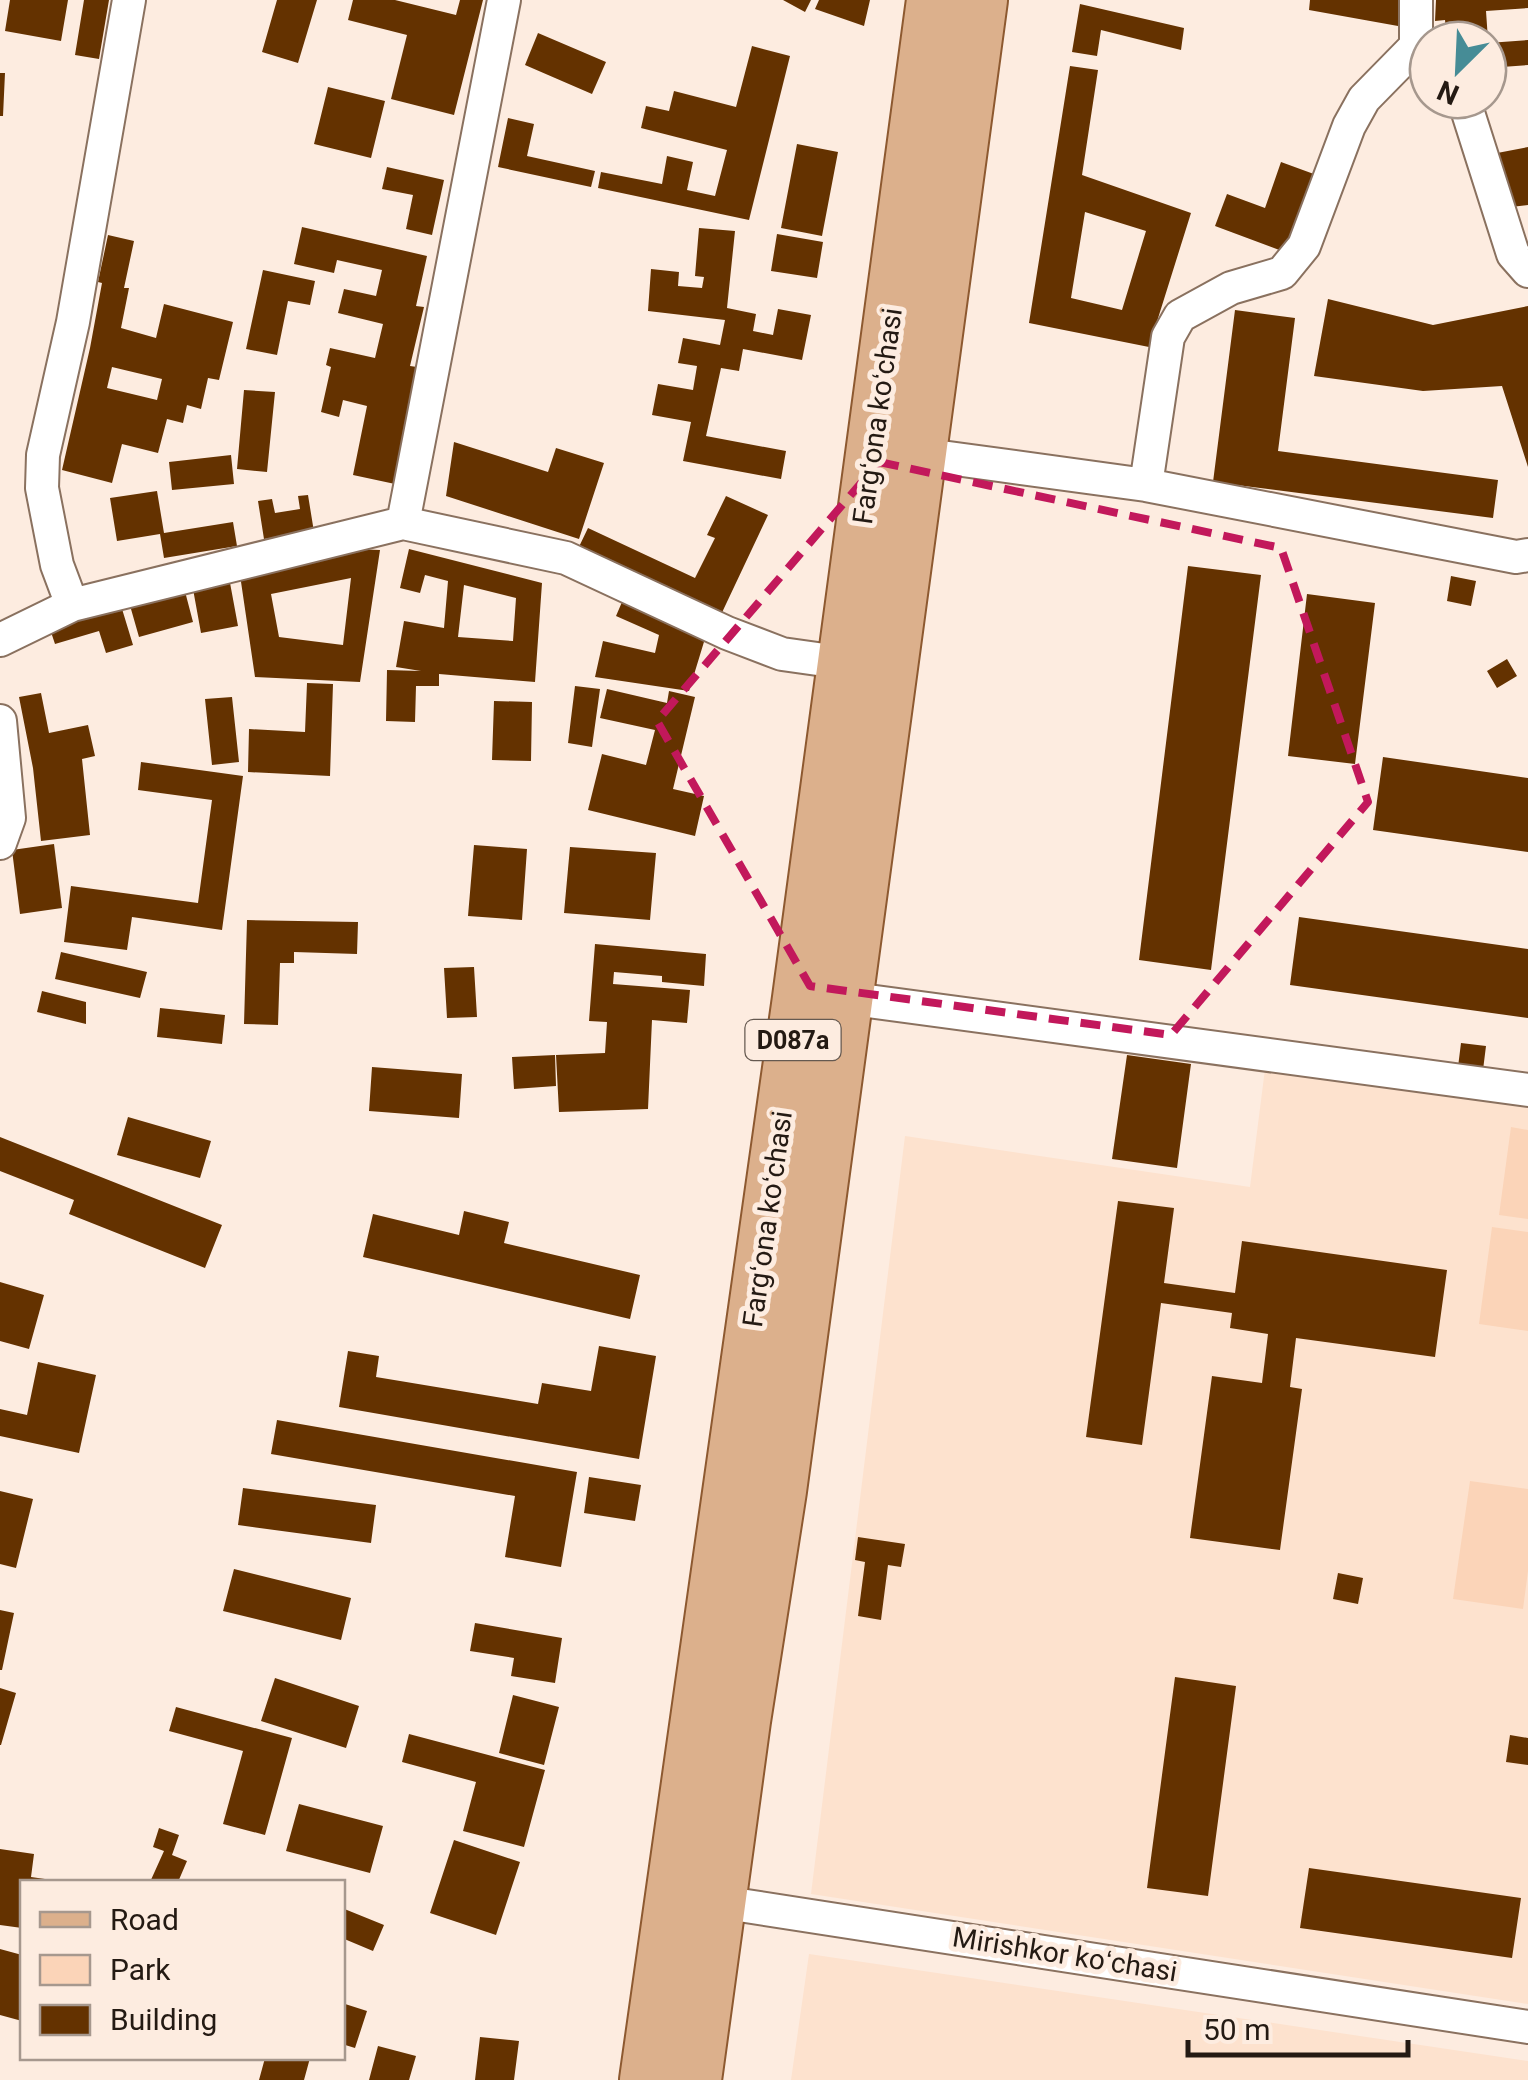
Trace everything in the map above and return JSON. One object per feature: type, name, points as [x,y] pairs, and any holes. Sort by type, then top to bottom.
[{"type":"main road","name":"Fargʻona koʻchasi","points":[[646,2080],[720,1717],[780,1490],[846,998],[867,666],[933,0]]},
{"type":"main road","name":"Fargʻona koʻchasi","points":[[695,2080],[720,1902],[720,1717],[867,666],[920,454],[980,0]]},
{"type":"street","points":[[72,605],[57,564],[42,488],[43,455],[73,322],[129,0]]},
{"type":"street","points":[[404,524],[504,0]]},
{"type":"street","points":[[1146,485],[1168,337],[1180,316],[1230,288],[1282,273],[1304,246],[1349,126],[1364,99],[1408,63]]},
{"type":"street","points":[[1470,120],[1513,254],[1528,272]]},
{"type":"street","points":[[920,454],[1146,485],[1524,561]]},
{"type":"street","points":[[0,640],[72,605],[404,524],[566,558],[727,634],[782,654],[867,666]]},
{"type":"street","points":[[0,721],[9,818],[0,843]]},
{"type":"street","points":[[846,998],[1528,1090]]},
{"type":"street","name":"Mirishkor koʻchasi","points":[[720,1902],[1528,2027]]},
{"type":"highlighted area","points":[[879,462],[1281,548],[1368,802],[1171,1035],[810,986],[657,721]]},
{"type":"shaded area","points":[[1265,1069],[1528,1108],[1528,2004],[811,1894],[905,1136],[1250,1187]]},
{"type":"shaded area","points":[[809,1954],[1528,2061],[1528,2080],[791,2080]]},
{"type":"green space","points":[[1511,1127],[1528,1130],[1528,1219],[1499,1215]]},
{"type":"green space","points":[[1492,1227],[1528,1232],[1528,1331],[1479,1324]]},
{"type":"green space","points":[[1470,1481],[1528,1489],[1528,1571],[1523,1609],[1453,1599]]},
{"type":"building","points":[[10,0],[68,0],[61,41],[5,31]]},
{"type":"building","points":[[84,0],[109,0],[99,59],[75,55]]},
{"type":"building","points":[[277,0],[317,0],[298,63],[262,52]]},
{"type":"building","points":[[353,0],[395,0],[456,15],[460,0],[483,0],[454,115],[391,99],[407,35],[348,20]]},
{"type":"building","points":[[783,0],[811,0],[805,12]]},
{"type":"building","points":[[819,0],[870,0],[864,26],[815,9]]},
{"type":"building","points":[[1310,0],[1399,0],[1398,26],[1309,10]]},
{"type":"building","points":[[1436,0],[1528,0],[1528,8],[1486,11],[1487,20],[1435,20]]},
{"type":"building","points":[[1080,4],[1184,28],[1181,50],[1101,30],[1097,56],[1072,52]]},
{"type":"building","points":[[538,33],[606,62],[592,94],[525,65]]},
{"type":"building","points":[[1528,40],[1528,65],[1508,66],[1508,42]]},
{"type":"building","points":[[752,46],[790,56],[749,220],[598,188],[601,172],[662,184],[667,156],[693,162],[687,190],[715,196],[727,150],[641,128],[646,106],[669,111],[674,91],[736,107]]},
{"type":"building","points":[[1070,66],[1098,70],[1082,175],[1191,213],[1149,347],[1029,323]],"holes":[[[1085,212],[1146,231],[1122,310],[1071,298]]]},
{"type":"building","points":[[0,73],[5,73],[3,116],[0,116]]},
{"type":"building","points":[[328,87],[385,101],[371,158],[314,144]]},
{"type":"building","points":[[508,118],[534,124],[527,156],[595,171],[591,187],[498,167]]},
{"type":"building","points":[[797,144],[838,152],[822,236],[781,228]]},
{"type":"building","points":[[1528,147],[1528,205],[1511,207],[1492,154]]},
{"type":"building","points":[[1281,162],[1322,177],[1302,232],[1282,251],[1215,226],[1227,194],[1265,208]]},
{"type":"building","points":[[387,167],[444,180],[432,235],[406,229],[413,195],[382,189]]},
{"type":"building","points":[[302,227],[427,256],[416,306],[424,307],[410,366],[417,367],[395,484],[353,475],[367,406],[343,400],[339,417],[321,412],[331,367],[326,365],[330,348],[375,358],[383,324],[338,313],[344,289],[376,296],[382,270],[337,260],[334,273],[294,264]]},
{"type":"building","points":[[699,228],[735,231],[727,308],[756,314],[753,331],[773,335],[778,309],[811,315],[802,360],[743,349],[739,371],[721,368],[706,436],[786,451],[781,479],[683,461],[691,422],[652,415],[658,384],[693,390],[697,366],[678,363],[683,338],[720,345],[725,320],[648,311],[651,269],[679,272],[678,286],[702,288],[704,277],[695,276]]},
{"type":"building","points":[[777,234],[823,242],[817,278],[771,271]]},
{"type":"building","points":[[108,235],[134,241],[121,328],[156,338],[164,304],[233,322],[219,380],[208,378],[201,409],[187,405],[183,423],[167,419],[158,453],[122,444],[112,483],[62,470],[90,348],[102,283],[98,282]],"holes":[[[112,367],[162,379],[157,400],[107,388]]]},
{"type":"building","points":[[263,270],[315,281],[310,305],[288,301],[277,355],[246,349]]},
{"type":"building","points":[[1328,299],[1433,325],[1528,306],[1528,467],[1502,386],[1423,391],[1314,376]]},
{"type":"building","points":[[1235,310],[1295,318],[1278,451],[1498,480],[1493,518],[1213,482]]},
{"type":"building","points":[[244,390],[275,392],[267,472],[237,469]]},
{"type":"building","points":[[454,442],[548,472],[556,448],[604,463],[579,539],[446,496]]},
{"type":"building","points":[[231,455],[234,484],[172,490],[169,462]]},
{"type":"building","points":[[157,491],[164,533],[233,522],[237,546],[164,558],[160,534],[117,541],[110,498]]},
{"type":"building","points":[[308,495],[314,532],[264,539],[258,501],[272,499],[275,513],[300,509],[298,496]]},
{"type":"building","points":[[726,496],[768,515],[718,621],[576,553],[588,528],[695,578],[715,538],[707,535]]},
{"type":"building","points":[[354,549],[380,550],[360,682],[255,677],[240,575]],"holes":[[[351,578],[343,645],[279,637],[271,594]]]},
{"type":"building","points":[[409,549],[542,583],[535,682],[439,674],[439,686],[416,686],[415,722],[386,721],[387,670],[421,671],[396,667],[404,621],[444,628],[448,581],[425,575],[420,593],[400,588]],"holes":[[[464,585],[516,598],[513,641],[458,637]]]},
{"type":"building","points":[[1188,566],[1261,575],[1211,970],[1139,960]]},
{"type":"building","points":[[228,572],[238,626],[201,633],[191,578]]},
{"type":"building","points":[[1451,576],[1476,581],[1471,606],[1447,601]]},
{"type":"building","points":[[182,580],[193,622],[139,637],[127,595]]},
{"type":"building","points":[[1307,594],[1375,603],[1355,764],[1288,756]]},
{"type":"building","points":[[625,595],[707,632],[689,691],[595,677],[603,641],[655,653],[659,635],[616,616]]},
{"type":"building","points":[[119,599],[133,645],[106,653],[99,631],[55,644],[47,620]]},
{"type":"building","points":[[1507,659],[1517,676],[1497,688],[1487,671]]},
{"type":"building","points":[[307,683],[333,684],[330,776],[248,772],[249,729],[305,732]]},
{"type":"building","points":[[575,686],[600,689],[592,747],[568,743]]},
{"type":"building","points":[[607,689],[667,703],[669,691],[695,697],[673,789],[704,796],[695,836],[588,810],[602,754],[646,765],[655,730],[600,718]]},
{"type":"building","points":[[41,693],[49,733],[88,725],[95,756],[82,759],[90,835],[41,841],[33,768],[19,697]]},
{"type":"building","points":[[232,697],[239,762],[212,765],[205,699]]},
{"type":"building","points":[[494,701],[532,702],[531,761],[492,760]]},
{"type":"building","points":[[1383,757],[1528,778],[1528,852],[1373,830]]},
{"type":"building","points":[[141,762],[243,776],[222,930],[132,917],[127,950],[64,942],[71,886],[198,903],[212,800],[138,790]]},
{"type":"building","points":[[54,844],[62,908],[20,914],[12,850]]},
{"type":"building","points":[[474,845],[527,849],[522,920],[468,916]]},
{"type":"building","points":[[570,847],[656,853],[650,920],[564,913]]},
{"type":"building","points":[[1299,917],[1528,949],[1528,1018],[1290,985]]},
{"type":"building","points":[[247,920],[358,922],[357,954],[294,952],[294,963],[280,963],[278,1025],[244,1024]]},
{"type":"building","points":[[595,944],[706,954],[704,986],[662,982],[662,976],[614,972],[613,984],[690,990],[687,1023],[652,1020],[648,1109],[559,1112],[556,1055],[605,1053],[607,1022],[589,1021]]},
{"type":"building","points":[[61,952],[147,972],[140,998],[55,979]]},
{"type":"building","points":[[474,967],[477,1017],[447,1018],[444,968]]},
{"type":"building","points":[[42,991],[86,1002],[86,1024],[37,1012]]},
{"type":"building","points":[[160,1008],[225,1015],[222,1044],[157,1037]]},
{"type":"building","points":[[1461,1043],[1486,1046],[1483,1070],[1458,1067]]},
{"type":"building","points":[[555,1055],[556,1086],[514,1089],[512,1057]]},
{"type":"building","points":[[1127,1055],[1191,1064],[1177,1168],[1112,1159]]},
{"type":"building","points":[[372,1067],[462,1074],[459,1118],[369,1111]]},
{"type":"building","points":[[128,1117],[211,1141],[200,1178],[117,1155]]},
{"type":"building","points":[[0,1137],[222,1225],[205,1268],[69,1214],[74,1200],[0,1171]]},
{"type":"building","points":[[1118,1201],[1174,1208],[1164,1283],[1235,1293],[1242,1241],[1447,1270],[1435,1357],[1296,1338],[1290,1387],[1302,1389],[1280,1550],[1190,1538],[1212,1376],[1262,1383],[1268,1334],[1230,1328],[1232,1313],[1161,1303],[1142,1445],[1086,1437]]},
{"type":"building","points":[[464,1211],[509,1222],[504,1243],[640,1275],[630,1319],[363,1257],[373,1214],[459,1235]]},
{"type":"building","points":[[0,1282],[44,1295],[29,1349],[0,1341]]},
{"type":"building","points":[[599,1346],[656,1356],[639,1459],[339,1407],[348,1351],[379,1356],[376,1377],[538,1404],[542,1383],[591,1391]]},
{"type":"building","points":[[38,1362],[96,1375],[79,1453],[0,1436],[0,1409],[27,1415]]},
{"type":"building","points":[[277,1420],[577,1472],[561,1567],[505,1557],[515,1496],[271,1454]]},
{"type":"building","points":[[589,1477],[641,1485],[635,1521],[584,1513]]},
{"type":"building","points":[[243,1488],[376,1505],[371,1543],[238,1525]]},
{"type":"building","points":[[0,1491],[33,1499],[16,1568],[0,1564]]},
{"type":"building","points":[[858,1537],[905,1544],[901,1567],[888,1565],[881,1620],[858,1616],[865,1562],[855,1560]]},
{"type":"building","points":[[234,1569],[351,1598],[341,1640],[223,1611]]},
{"type":"building","points":[[1338,1573],[1363,1578],[1358,1604],[1333,1599]]},
{"type":"building","points":[[0,1610],[14,1613],[2,1670],[0,1670]]},
{"type":"building","points":[[475,1623],[562,1638],[555,1683],[511,1676],[514,1658],[470,1651]]},
{"type":"building","points":[[1175,1677],[1236,1686],[1208,1896],[1147,1888]]},
{"type":"building","points":[[275,1678],[359,1706],[346,1748],[261,1721]]},
{"type":"building","points":[[0,1688],[16,1693],[1,1745],[0,1745]]},
{"type":"building","points":[[513,1695],[559,1707],[544,1765],[499,1753]]},
{"type":"building","points":[[176,1707],[292,1738],[265,1835],[223,1824],[243,1751],[169,1731]]},
{"type":"building","points":[[409,1734],[545,1770],[524,1847],[463,1831],[476,1782],[402,1762]]},
{"type":"building","points":[[1510,1735],[1528,1738],[1528,1765],[1506,1762]]},
{"type":"building","points":[[299,1804],[383,1826],[370,1873],[286,1851]]},
{"type":"building","points":[[159,1828],[179,1835],[172,1855],[187,1861],[179,1880],[151,1880],[164,1851],[153,1847]]},
{"type":"building","points":[[454,1840],[520,1862],[496,1935],[430,1913]]},
{"type":"building","points":[[0,1849],[34,1854],[31,1877],[52,1880],[20,1880],[20,1928],[0,1925]]},
{"type":"building","points":[[1309,1868],[1521,1898],[1512,1958],[1300,1928]]},
{"type":"building","points":[[345,1909],[384,1925],[373,1951],[345,1939]]},
{"type":"building","points":[[0,1949],[20,1954],[20,2020],[0,2015]]},
{"type":"building","points":[[345,2004],[367,2011],[355,2048],[345,2045]]},
{"type":"building","points":[[480,2037],[519,2041],[514,2080],[475,2080]]},
{"type":"building","points":[[378,2046],[416,2056],[409,2080],[369,2080]]},
{"type":"building","points":[[264,2060],[309,2060],[304,2080],[259,2080]]}]
